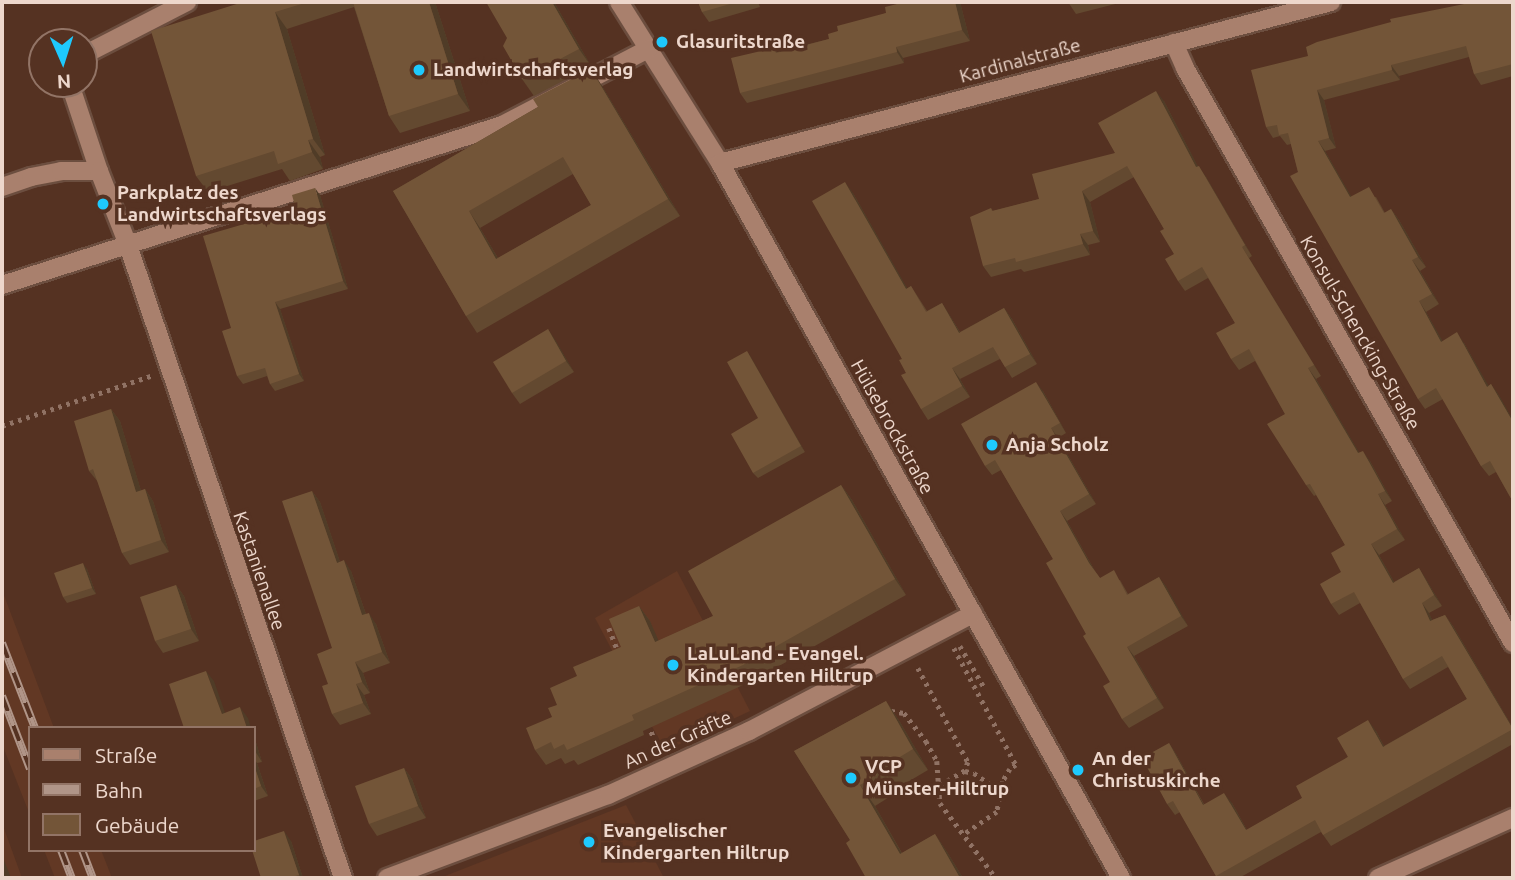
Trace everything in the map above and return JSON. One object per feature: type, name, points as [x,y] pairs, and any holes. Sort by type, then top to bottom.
[{"type":"street","points":[[98,48],[187,2]]},
{"type":"street","name":"Hülsebrockstraße","points":[[619,2],[720,163],[1121,878]]},
{"type":"street","name":"Kardinalstraße","points":[[720,163],[1331,2]]},
{"type":"street","name":"Konsul-Schencking-Straße","points":[[1174,43],[1185,68],[1513,643]]},
{"type":"street","points":[[2,285],[502,125],[648,49]]},
{"type":"street","name":"Kastanienallee","points":[[75,98],[99,171],[128,244],[168,370],[343,878]]},
{"type":"street","points":[[2,187],[61,171],[99,171]]},
{"type":"street","name":"An der Gräfte","points":[[387,878],[608,795],[749,731],[973,614]]},
{"type":"street","points":[[1378,878],[1513,818]]},
{"type":"path","points":[[2,426],[168,370]]},
{"type":"path","points":[[609,628],[625,667]]},
{"type":"path","points":[[944,629],[1016,765],[1010,769],[997,812],[963,835]]},
{"type":"path","points":[[908,648],[968,762],[965,771],[939,786]]},
{"type":"path","points":[[891,711],[905,713],[926,741],[937,761],[940,803],[996,878]]},
{"type":"path","points":[[646,717],[667,768]]},
{"type":"path","points":[[965,771],[974,773],[1001,792]]},
{"type":"shaded area","name":"LaLuLand - Evangel. Kindergarten Hiltrup","points":[[677,571],[750,711],[665,751],[595,618]]},
{"type":"shaded area","points":[[2,590],[53,726],[28,726],[28,810],[2,744]]},
{"type":"shaded area","name":"Evangelischer Kindergarten Hiltrup","points":[[626,805],[664,878],[440,878]]},
{"type":"shaded area","points":[[2,823],[22,878],[2,878]]},
{"type":"shaded area","points":[[45,852],[102,852],[112,878],[55,878]]},
{"type":"building","points":[[243,2],[308,2],[275,12],[313,139],[308,140],[312,152],[278,164],[274,151],[196,176],[151,31]]},
{"type":"building","name":"Landwirtschaftsverlag","points":[[353,2],[429,2],[458,94],[389,116]]},
{"type":"building","points":[[486,2],[552,2],[579,49],[522,79],[503,46],[507,38]]},
{"type":"building","points":[[698,2],[737,2],[702,12]]},
{"type":"building","points":[[896,2],[955,2],[962,30],[896,47],[897,52],[740,93],[731,58],[774,48],[776,53],[829,39],[828,34],[838,31],[837,26],[886,13],[885,7],[897,4]]},
{"type":"building","points":[[1474,2],[1513,2],[1513,64],[1474,74],[1466,46],[1391,65],[1392,70],[1317,90],[1329,138],[1318,141],[1350,197],[1369,187],[1384,213],[1391,209],[1418,257],[1412,260],[1432,294],[1419,301],[1441,342],[1457,332],[1487,387],[1491,384],[1513,422],[1513,502],[1490,461],[1481,466],[1436,388],[1418,399],[1290,176],[1298,172],[1288,133],[1279,135],[1277,125],[1266,127],[1251,70],[1308,56],[1306,47],[1317,42],[1391,22],[1390,19]]},
{"type":"building","name":"Landwirtschaftsverlag","points":[[591,69],[668,199],[466,316],[393,191],[538,107],[533,99]],"holes":[[[563,157],[591,205],[496,259],[469,211]]]},
{"type":"building","points":[[1156,91],[1196,167],[1199,166],[1245,245],[1242,247],[1314,365],[1308,368],[1358,453],[1363,451],[1385,491],[1378,494],[1397,529],[1371,544],[1393,583],[1419,568],[1434,595],[1422,603],[1430,621],[1445,615],[1513,729],[1323,835],[1315,820],[1216,876],[1173,801],[1167,804],[1142,758],[1169,743],[1203,805],[1224,793],[1246,830],[1302,798],[1296,786],[1348,757],[1337,738],[1368,720],[1383,747],[1467,699],[1442,656],[1403,679],[1354,592],[1331,604],[1320,584],[1341,572],[1331,553],[1345,545],[1310,484],[1306,485],[1267,424],[1285,414],[1249,349],[1231,359],[1216,333],[1235,323],[1202,267],[1178,281],[1165,259],[1174,254],[1160,231],[1164,229],[1127,166],[1082,191],[1093,231],[1080,234],[1083,244],[1016,262],[1015,258],[983,266],[970,217],[991,208],[992,211],[1039,199],[1032,174],[1115,153],[1098,123]]},
{"type":"building","points":[[845,182],[906,289],[911,286],[926,312],[942,303],[959,333],[1004,308],[1030,354],[1005,367],[993,347],[952,368],[962,386],[921,409],[901,375],[906,373],[899,360],[902,359],[812,201]]},
{"type":"building","points":[[315,188],[343,281],[275,302],[299,374],[270,384],[265,368],[237,376],[222,331],[231,328],[203,236],[275,215],[274,212],[295,206],[292,195]]},
{"type":"building","points":[[548,329],[566,361],[512,393],[493,362]]},
{"type":"building","points":[[747,351],[801,446],[753,473],[731,434],[758,418],[727,362]]},
{"type":"building","points":[[1036,382],[1060,423],[1051,428],[1089,494],[1060,511],[1089,563],[1100,578],[1114,570],[1127,595],[1159,577],[1181,616],[1127,647],[1157,698],[1122,719],[1103,686],[1110,682],[1046,563],[1053,559],[995,460],[985,466],[961,424]]},
{"type":"building","points":[[111,409],[136,492],[145,489],[161,540],[122,553],[93,469],[89,471],[74,421]]},
{"type":"building","points":[[841,485],[895,579],[743,665],[632,715],[634,720],[567,750],[564,744],[554,749],[551,742],[535,750],[526,728],[552,717],[548,708],[557,705],[550,688],[577,676],[573,667],[621,647],[609,619],[639,606],[655,642],[713,616],[688,571]]},
{"type":"building","points":[[312,491],[337,563],[344,560],[362,615],[369,613],[382,652],[355,662],[362,682],[356,684],[363,703],[332,714],[322,686],[328,684],[317,654],[332,648],[282,501]]},
{"type":"building","points":[[83,563],[92,588],[63,597],[54,573]]},
{"type":"building","points":[[176,585],[191,629],[155,641],[140,597]]},
{"type":"building","points":[[206,671],[222,714],[240,707],[246,726],[183,726],[169,684]]},
{"type":"building","points":[[886,701],[913,749],[875,772],[877,775],[860,785],[900,854],[935,834],[960,878],[866,878],[846,843],[850,840],[794,751]]},
{"type":"building","points":[[404,768],[418,806],[369,824],[355,786]]},
{"type":"building","points":[[256,771],[261,786],[256,788]]},
{"type":"building","points":[[284,831],[299,875],[288,878],[261,878],[253,852],[256,852],[256,840]]},
{"type":"railway","points":[[2,643],[34,726]]},
{"type":"railway","points":[[2,696],[28,764]]},
{"type":"railway","points":[[62,852],[72,878]]},
{"type":"railway","points":[[83,852],[93,878]]},
{"type":"place","name":"Glasuritstraße","points":[[662,42]]},
{"type":"place","name":"Landwirtschaftsverlag","points":[[419,70]]},
{"type":"place","name":"Parkplatz des Landwirtschaftsverlags","points":[[103,204]]},
{"type":"place","name":"Anja Scholz","points":[[992,445]]},
{"type":"place","name":"LaLuLand - Evangel. Kindergarten Hiltrup","points":[[673,665]]},
{"type":"place","name":"An der Christuskirche","points":[[1078,770]]},
{"type":"place","name":"VCP Münster-Hiltrup","points":[[851,778]]},
{"type":"place","name":"Evangelischer Kindergarten Hiltrup","points":[[589,842]]}]
